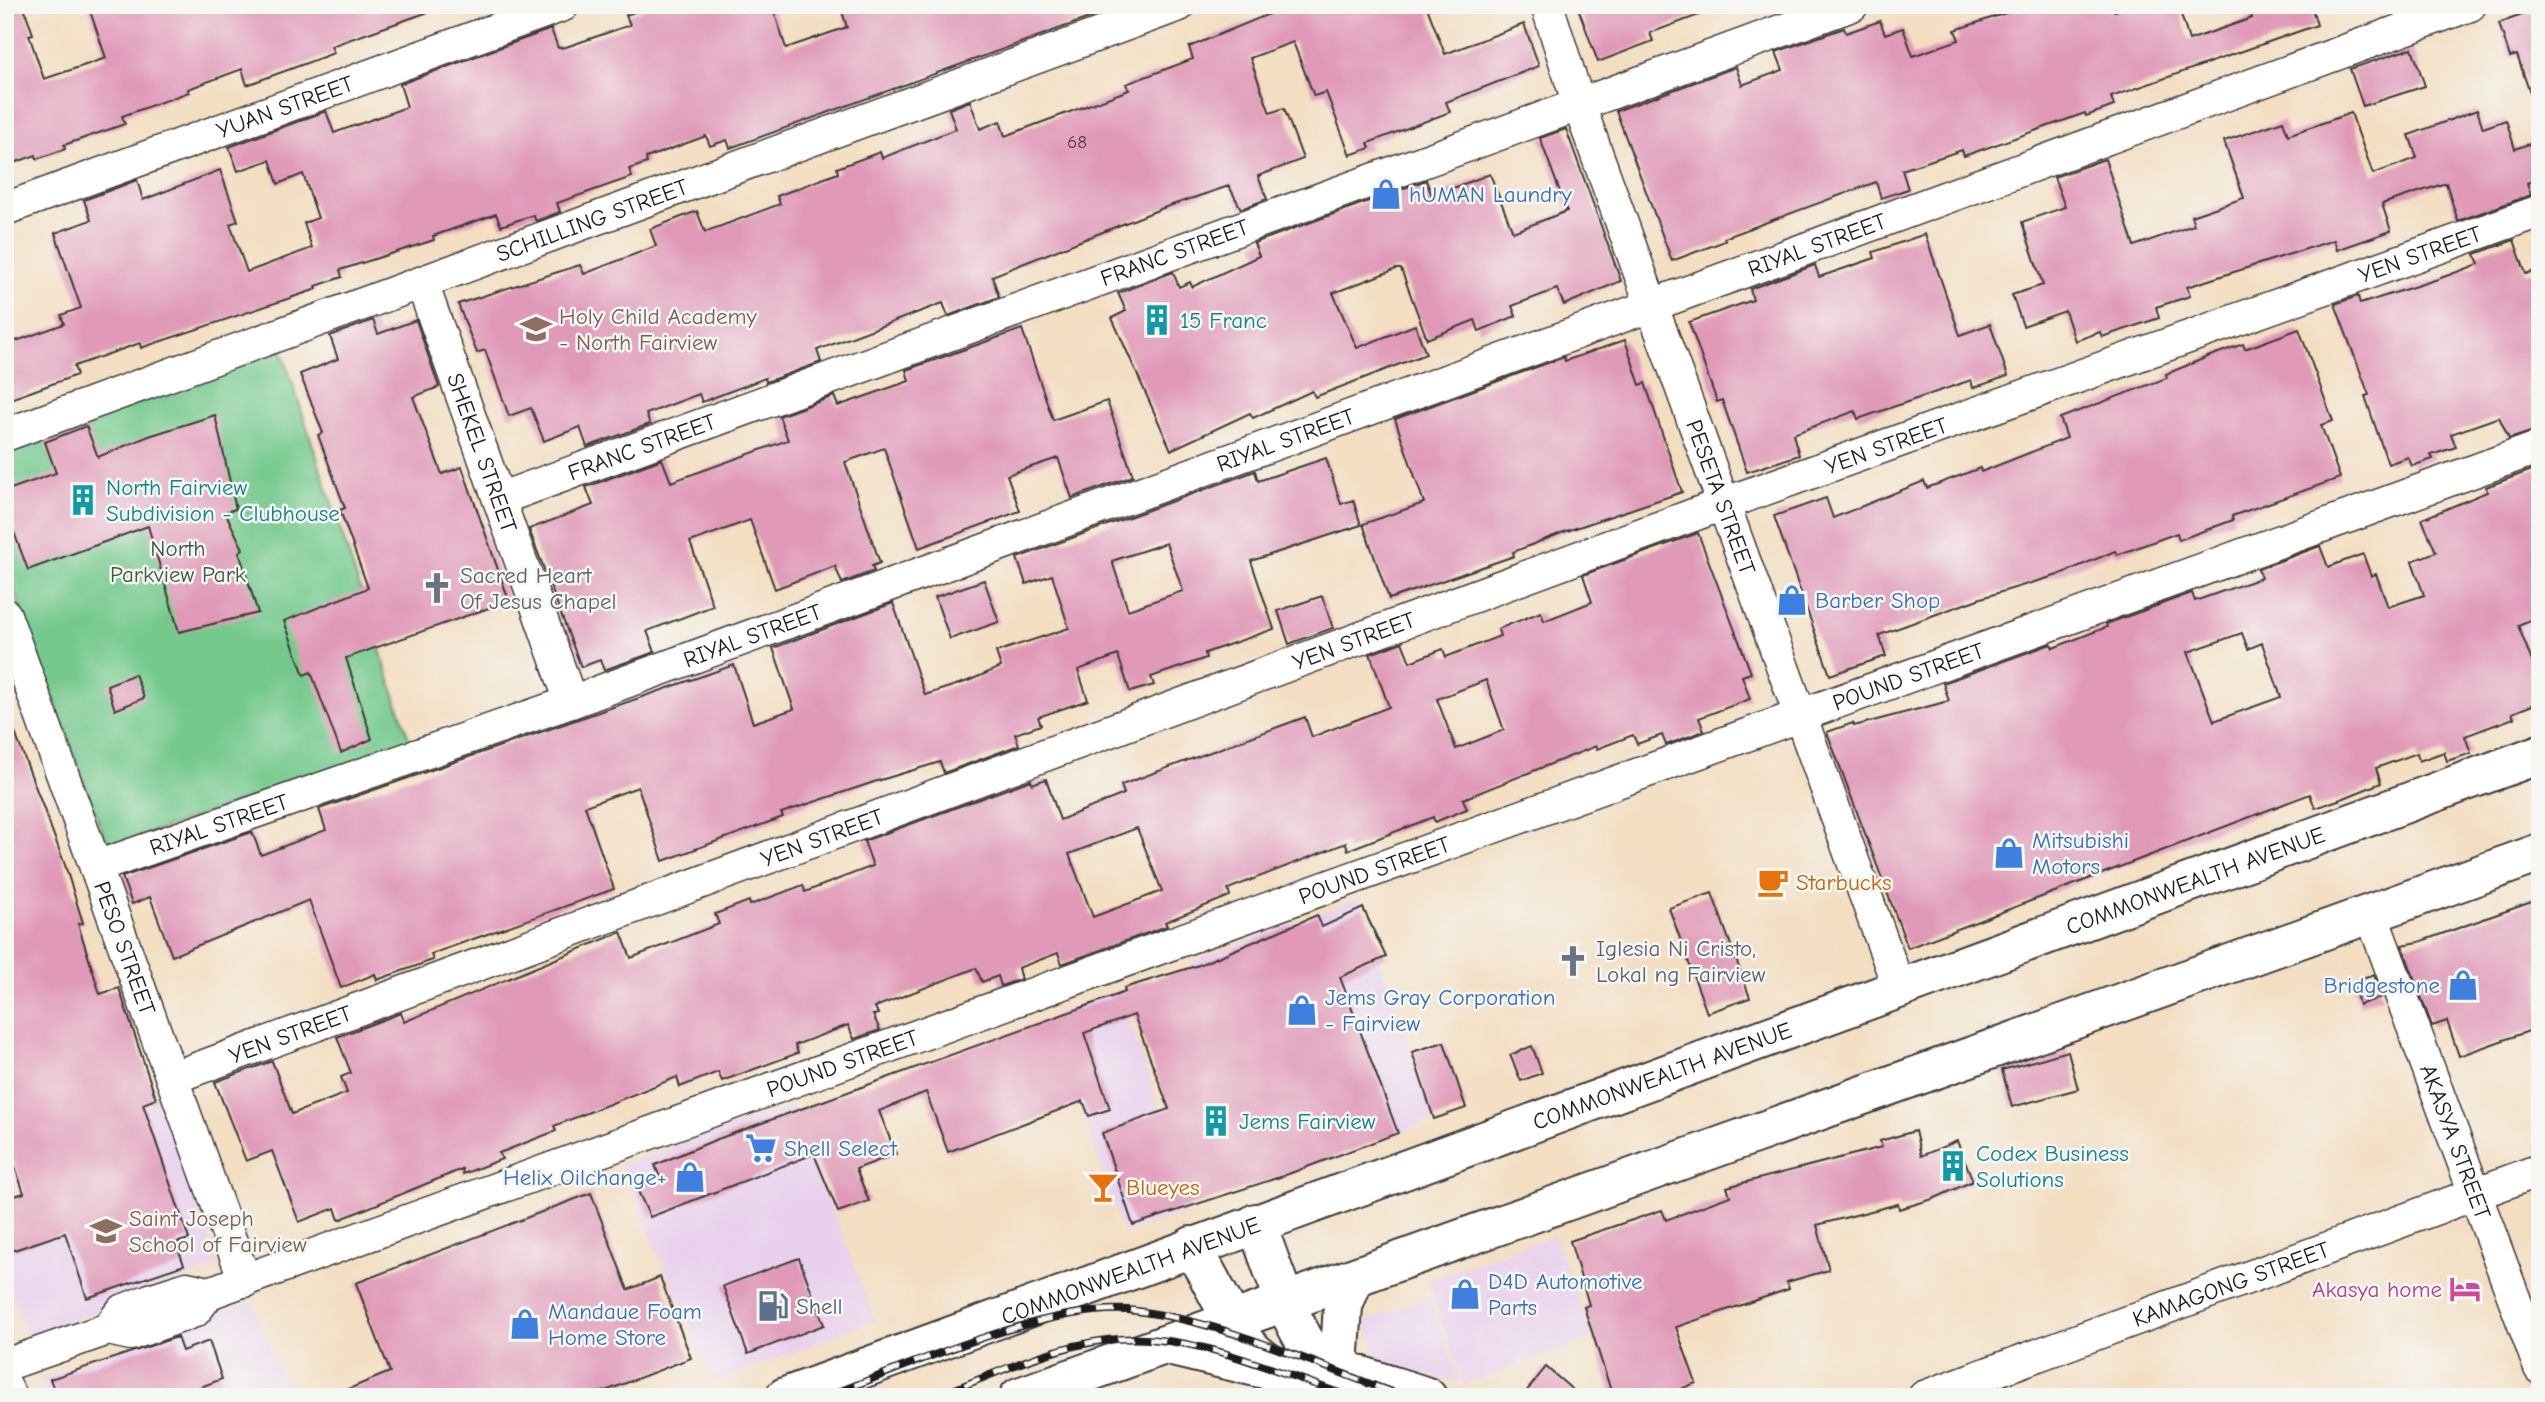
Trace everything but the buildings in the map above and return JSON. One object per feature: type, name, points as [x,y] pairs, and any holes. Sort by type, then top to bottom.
[{"type":"main road","name":"COMMONWEALTH AVENUE","points":[[785,1397],[2540,754]]},
{"type":"main road","points":[[1019,1397],[2540,853]]},
{"type":"main road","points":[[1255,1223],[1306,1343],[1344,1381]]},
{"type":"main road","points":[[1192,1246],[1233,1322],[1253,1352],[1286,1374]]},
{"type":"main road","points":[[1344,1381],[1343,1306],[1354,1278]]},
{"type":"main road","points":[[1164,1345],[1286,1374],[1344,1381],[1427,1397]]},
{"type":"street","name":"YUAN STREET","points":[[5,209],[563,5]]},
{"type":"street","name":"SCHILLING STREET","points":[[5,435],[1179,5]]},
{"type":"street","name":"PESETA STREET","points":[[1547,5],[1579,105],[1899,988]]},
{"type":"street","name":"FRANC STREET","points":[[499,499],[1852,5]]},
{"type":"street","name":"RIYAL STREET","points":[[96,867],[571,702],[2470,5]]},
{"type":"street","name":"YEN STREET","points":[[172,1078],[1723,504],[2540,211]]},
{"type":"street","name":"SHEKEL STREET","points":[[422,283],[571,702]]},
{"type":"street","name":"POUND STREET","points":[[5,1365],[108,1329],[122,1311],[150,1300],[187,1288],[209,1293],[244,1281],[2540,447]]},
{"type":"street","name":"PESO STREET","points":[[5,614],[244,1281]]},
{"type":"street","name":"AKASYA STREET","points":[[2371,914],[2540,1368]]},
{"type":"street","name":"KAMAGONG STREET","points":[[1924,1397],[2540,1170]]},
{"type":"street","points":[[5,1385],[9,1397]]},
{"type":"shaded area","points":[[2540,593],[2540,679],[2511,604]]},
{"type":"shaded area","name":"Jems Gray Corporation - Fairview","points":[[1359,898],[1433,1120],[1281,1178],[1239,1059],[1226,1063],[1192,962]]},
{"type":"shaded area","points":[[1119,990],[1193,1209],[1123,1234],[1051,1015]]},
{"type":"shaded area","name":"Saint Joseph School of Fairview","points":[[160,1101],[219,1266],[27,1337],[5,1273],[5,1195],[81,1169],[69,1133]]},
{"type":"shaded area","points":[[792,1105],[875,1320],[714,1383],[621,1165]]},
{"type":"shaded area","points":[[1554,1235],[1592,1338],[1464,1385],[1427,1281]]},
{"type":"shaded area","points":[[1429,1297],[1460,1383],[1380,1363],[1365,1321]]},
{"type":"shaded area","points":[[252,1300],[289,1397],[47,1397],[40,1379]]},
{"type":"green space","name":"North Parkview Park","points":[[281,348],[410,742],[108,848],[5,566],[5,451]]},
{"type":"railway","points":[[825,1397],[937,1354],[1023,1325],[1103,1310],[1137,1311],[1205,1325],[1273,1347],[1405,1397]]},
{"type":"railway","points":[[935,1397],[1063,1349],[1107,1340],[1138,1339],[1169,1341],[1231,1355],[1350,1397]]},
{"type":"place","name":"hUMAN Laundry","points":[[1386,194]]},
{"type":"place","name":"15 Franc","points":[[1157,320]]},
{"type":"place","name":"Holy Child Academy - North Fairview","points":[[536,329]]},
{"type":"place","name":"North Fairview Subdivision - Clubhouse","points":[[83,500]]},
{"type":"place","name":"Sacred Heart Of Jesus Chapel","points":[[437,588]]},
{"type":"place","name":"Barber Shop","points":[[1792,600]]},
{"type":"place","name":"Mitsubishi Motors","points":[[2009,853]]},
{"type":"place","name":"Starbucks","points":[[1773,882]]},
{"type":"place","name":"Iglesia Ni Cristo, Lokal ng Fairview","points":[[1573,961]]},
{"type":"place","name":"Bridgestone","points":[[2463,985]]},
{"type":"place","name":"Jems Gray Corporation - Fairview","points":[[1302,1010]]},
{"type":"place","name":"Jems Fairview","points":[[1216,1121]]},
{"type":"place","name":"Shell Select","points":[[761,1148]]},
{"type":"place","name":"Codex Business Solutions","points":[[1953,1166]]},
{"type":"place","name":"Helix Oilchange+","points":[[690,1177]]},
{"type":"place","name":"Blueyes","points":[[1103,1187]]},
{"type":"place","name":"Saint Joseph School of Fairview","points":[[106,1231]]},
{"type":"place","name":"Akasya home","points":[[2465,1289]]},
{"type":"place","name":"D4D Automotive Parts","points":[[1465,1294]]},
{"type":"place","name":"Shell","points":[[773,1306]]},
{"type":"place","name":"Mandaue Foam Home Store","points":[[525,1324]]}]
